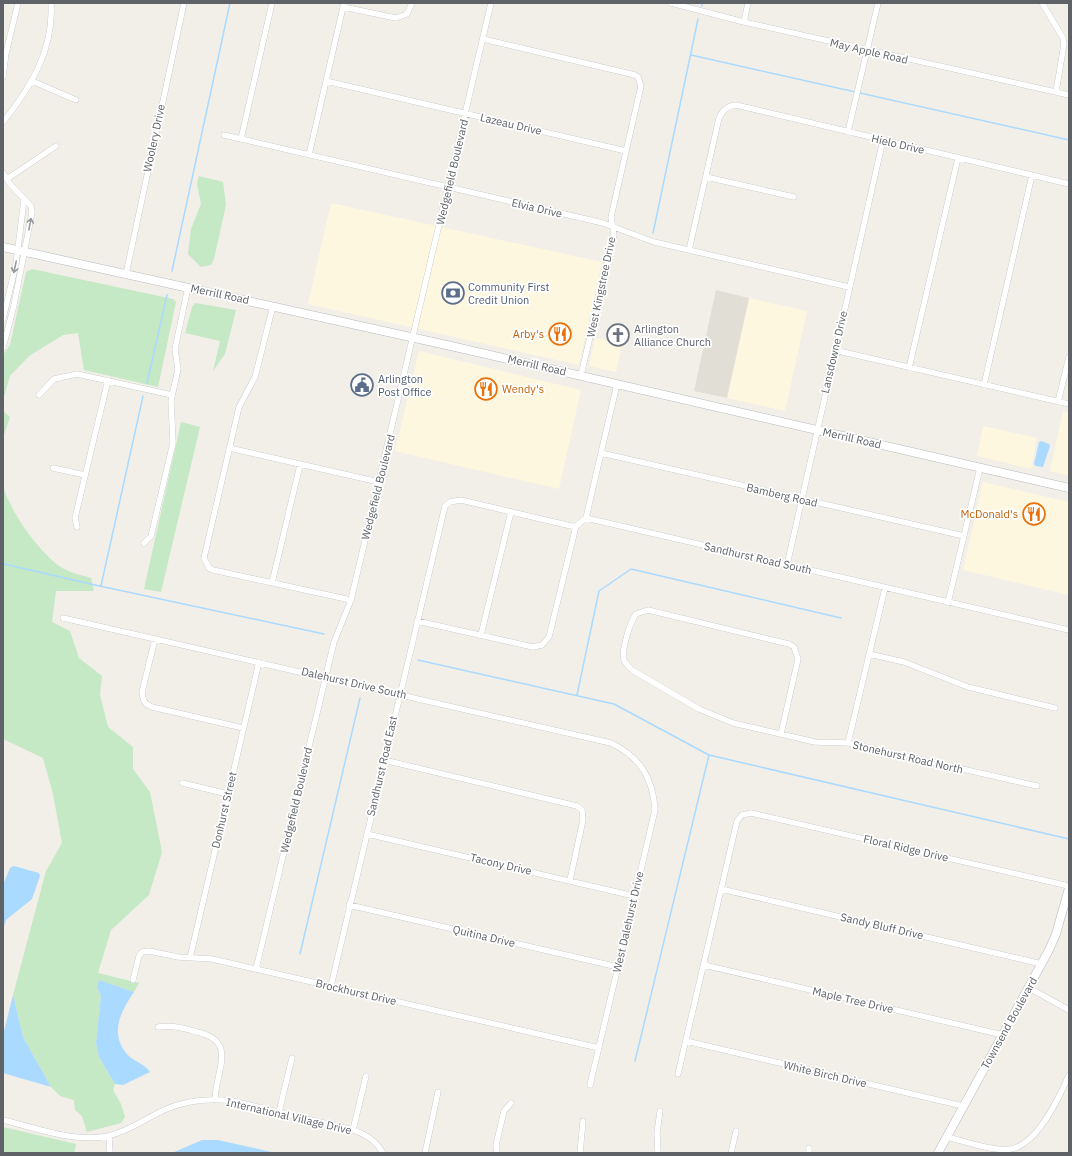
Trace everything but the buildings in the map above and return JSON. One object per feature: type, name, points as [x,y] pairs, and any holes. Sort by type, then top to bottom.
[{"type":"main road","name":"Merrill Road","points":[[3,247],[414,337],[1069,488]]},
{"type":"main road","name":"Townsend Boulevard","points":[[938,1153],[1042,964],[1066,916],[1069,887]]},
{"type":"street","points":[[3,77],[6,52],[18,3]]},
{"type":"street","points":[[3,122],[32,81],[47,43],[50,3]]},
{"type":"street","name":"Woolery Drive","points":[[126,274],[184,3]]},
{"type":"street","points":[[241,139],[272,3]]},
{"type":"street","points":[[309,155],[343,5],[396,18],[402,18],[410,10],[412,3]]},
{"type":"street","name":"Wedgefield Boulevard","points":[[256,969],[325,677],[337,631],[350,600],[379,482],[491,3]]},
{"type":"street","name":"May Apple Road","points":[[671,3],[744,22],[1069,95]]},
{"type":"street","points":[[744,22],[748,3]]},
{"type":"street","points":[[848,132],[878,3]]},
{"type":"street","points":[[1042,3],[1063,38],[1064,44],[1056,92]]},
{"type":"street","name":"West Kingstree Drive","points":[[483,39],[635,75],[640,81],[641,86],[611,217],[614,236],[582,375]]},
{"type":"street","points":[[32,81],[76,100]]},
{"type":"street","name":"Lazeau Drive","points":[[326,81],[626,151]]},
{"type":"street","name":"Hielo Drive","points":[[706,177],[719,118],[722,111],[727,107],[736,105],[1069,184]]},
{"type":"street","name":"Elvia Drive","points":[[224,135],[603,223],[654,242],[849,287]]},
{"type":"street","name":"Lansdowne Drive","points":[[787,565],[834,350],[883,140]]},
{"type":"street","points":[[7,179],[56,146]]},
{"type":"street","points":[[909,368],[958,158]]},
{"type":"street","points":[[3,173],[24,200],[31,206],[32,212],[3,319]]},
{"type":"street","points":[[984,385],[1032,175]]},
{"type":"street","points":[[689,250],[706,177],[794,197]]},
{"type":"street","points":[[3,348],[14,305],[21,251]]},
{"type":"street","points":[[144,543],[151,536],[173,443],[170,417],[172,395],[178,369],[175,358],[175,343],[188,287]]},
{"type":"street","points":[[273,306],[255,377],[239,407],[204,553],[206,564],[214,570],[350,600]]},
{"type":"street","points":[[834,350],[1069,404]]},
{"type":"street","points":[[1058,402],[1069,356]]},
{"type":"street","points":[[39,395],[48,384],[63,376],[82,374],[172,395]]},
{"type":"street","points":[[77,528],[76,518],[85,475],[108,380]]},
{"type":"street","points":[[417,620],[533,647],[542,645],[549,637],[576,526],[586,518],[617,384]]},
{"type":"street","points":[[229,448],[379,482]]},
{"type":"street","name":"Bamberg Road","points":[[601,453],[964,536]]},
{"type":"street","points":[[272,583],[300,464]]},
{"type":"street","points":[[53,468],[85,475]]},
{"type":"street","points":[[948,603],[980,468]]},
{"type":"street","name":"Sandhurst Road East","points":[[331,986],[442,512],[450,502],[461,500],[511,512]]},
{"type":"street","points":[[481,636],[511,512],[576,526]]},
{"type":"street","name":"Sandhurst Road South","points":[[586,518],[1069,630]]},
{"type":"street","points":[[848,743],[885,588]]},
{"type":"street","name":"Stonehurst Road North","points":[[781,734],[798,659],[797,652],[794,647],[789,644],[648,610],[640,611],[632,619],[623,653],[626,664],[632,670],[699,709],[733,723],[815,742],[848,743],[1037,786]]},
{"type":"street","name":"Dalehurst Drive South","points":[[63,618],[611,743],[621,748],[638,762]]},
{"type":"street","points":[[154,639],[142,692],[142,699],[146,704],[152,707],[243,728]]},
{"type":"street","points":[[869,654],[904,662],[968,687],[1055,708]]},
{"type":"street","name":"Donhurst Street","points":[[190,958],[243,728],[260,662]]},
{"type":"street","points":[[384,760],[574,804],[583,813],[584,820],[570,880]]},
{"type":"street","name":"West Dalehurst Drive","points":[[590,1085],[655,810],[651,783],[638,762]]},
{"type":"street","points":[[182,783],[228,794]]},
{"type":"street","name":"Floral Ridge Drive","points":[[722,889],[737,822],[742,815],[751,813],[1069,887]]},
{"type":"street","name":"Tacony Drive","points":[[366,834],[634,896]]},
{"type":"street","points":[[678,1074],[722,889]]},
{"type":"street","name":"Sandy Bluff Drive","points":[[722,889],[1042,964]]},
{"type":"street","name":"Quitina Drive","points":[[349,905],[618,967]]},
{"type":"street","name":"Brockhurst Drive","points":[[133,980],[139,956],[142,952],[149,951],[178,958],[212,958],[599,1048]]},
{"type":"street","name":"Maple Tree Drive","points":[[704,965],[1003,1035]]},
{"type":"street","points":[[1029,988],[1069,1010]]},
{"type":"street","points":[[158,1027],[170,1025],[207,1034],[216,1039],[222,1047],[223,1054],[216,1086],[215,1099]]},
{"type":"street","name":"White Birch Drive","points":[[686,1042],[963,1106]]},
{"type":"street","points":[[279,1112],[292,1058]]},
{"type":"street","points":[[947,1137],[1000,1149],[1011,1149],[1020,1146],[1039,1129],[1069,1075]]},
{"type":"street","points":[[353,1130],[366,1076]]},
{"type":"street","points":[[425,1153],[438,1092]]},
{"type":"street","name":"International Village Drive","points":[[3,1120],[77,1138],[91,1138],[109,1136],[141,1124],[163,1111],[184,1102],[215,1099],[233,1101],[366,1134],[377,1143],[383,1153]]},
{"type":"street","points":[[497,1153],[496,1145],[504,1111],[511,1103]]},
{"type":"street","points":[[658,1153],[657,1133],[660,1111]]},
{"type":"street","points":[[580,1153],[583,1121]]},
{"type":"street","points":[[731,1153],[736,1131]]},
{"type":"street","points":[[109,1136],[110,1153]]},
{"type":"shaded area","points":[[331,203],[602,262],[579,365],[308,304]]},
{"type":"shaded area","points":[[716,290],[749,298],[727,398],[694,391]]},
{"type":"shaded area","points":[[749,298],[807,311],[785,411],[727,398]]},
{"type":"shaded area","points":[[595,338],[622,344],[616,372],[589,366]]},
{"type":"shaded area","points":[[419,351],[581,390],[559,489],[395,451]]},
{"type":"shaded area","points":[[1063,411],[1069,412],[1069,476],[1050,471]]},
{"type":"shaded area","points":[[983,426],[1037,438],[1031,469],[977,456]]},
{"type":"shaded area","points":[[983,482],[1069,502],[1069,595],[963,570]]},
{"type":"green space","points":[[199,176],[223,182],[226,205],[214,259],[211,265],[201,267],[188,254],[191,229],[201,204],[197,184]]},
{"type":"green space","points":[[32,269],[173,299],[176,302],[158,387],[84,370],[78,333],[63,335],[29,356],[10,376],[3,400],[3,355],[10,345],[26,272]]},
{"type":"green space","points":[[195,303],[236,310],[225,354],[213,371],[220,341],[185,333],[192,307]]},
{"type":"green space","points":[[3,411],[10,417],[3,438]]},
{"type":"green space","points":[[181,422],[200,427],[161,592],[144,589]]},
{"type":"green space","points":[[3,486],[18,519],[42,550],[62,568],[91,578],[94,591],[56,591],[52,622],[70,631],[79,658],[102,676],[100,695],[108,727],[133,747],[133,769],[150,792],[162,852],[149,895],[111,930],[98,973],[139,983],[134,992],[99,980],[97,987],[101,996],[96,1043],[99,1057],[115,1084],[113,1090],[121,1104],[125,1117],[121,1123],[87,1132],[82,1116],[75,1110],[74,1100],[60,1096],[51,1087],[23,1037],[13,995],[46,871],[62,843],[53,794],[43,758],[3,739]]},
{"type":"green space","points":[[3,1127],[76,1144],[74,1153],[3,1153]]},
{"type":"water","points":[[1041,441],[1049,444],[1050,446],[1043,467],[1036,466],[1034,464],[1039,442]]},
{"type":"water","points":[[14,866],[39,873],[40,876],[32,899],[6,920],[3,929],[3,885],[10,868]]},
{"type":"water","points":[[99,980],[134,992],[124,1008],[118,1024],[119,1041],[123,1049],[130,1057],[143,1065],[150,1072],[123,1085],[115,1084],[99,1057],[96,1043],[101,996],[97,987]]},
{"type":"water","points":[[13,995],[23,1037],[51,1087],[3,1073],[3,1035]]},
{"type":"water","points":[[202,1140],[218,1140],[276,1153],[172,1153]]},
{"type":"waterway","points":[[172,271],[230,3]]},
{"type":"waterway","points":[[653,233],[698,19]]},
{"type":"waterway","points":[[691,55],[1069,140]]},
{"type":"waterway","points":[[147,383],[167,295]]},
{"type":"waterway","points":[[101,586],[143,396]]},
{"type":"waterway","points":[[3,560],[4,564],[95,585],[324,634]]},
{"type":"waterway","points":[[577,695],[599,591],[631,569],[841,618]]},
{"type":"waterway","points":[[418,660],[614,704],[709,755]]},
{"type":"waterway","points":[[300,954],[360,698]]},
{"type":"waterway","points":[[635,1061],[709,755],[1069,839]]},
{"type":"place","name":"Community First Credit Union","points":[[453,293]]},
{"type":"place","name":"Arby's","points":[[560,334]]},
{"type":"place","name":"Arlington Alliance Church","points":[[618,335]]},
{"type":"place","name":"Arlington Post Office","points":[[362,385]]},
{"type":"place","name":"Wendy's","points":[[486,389]]},
{"type":"place","name":"McDonald's","points":[[1034,514]]}]
